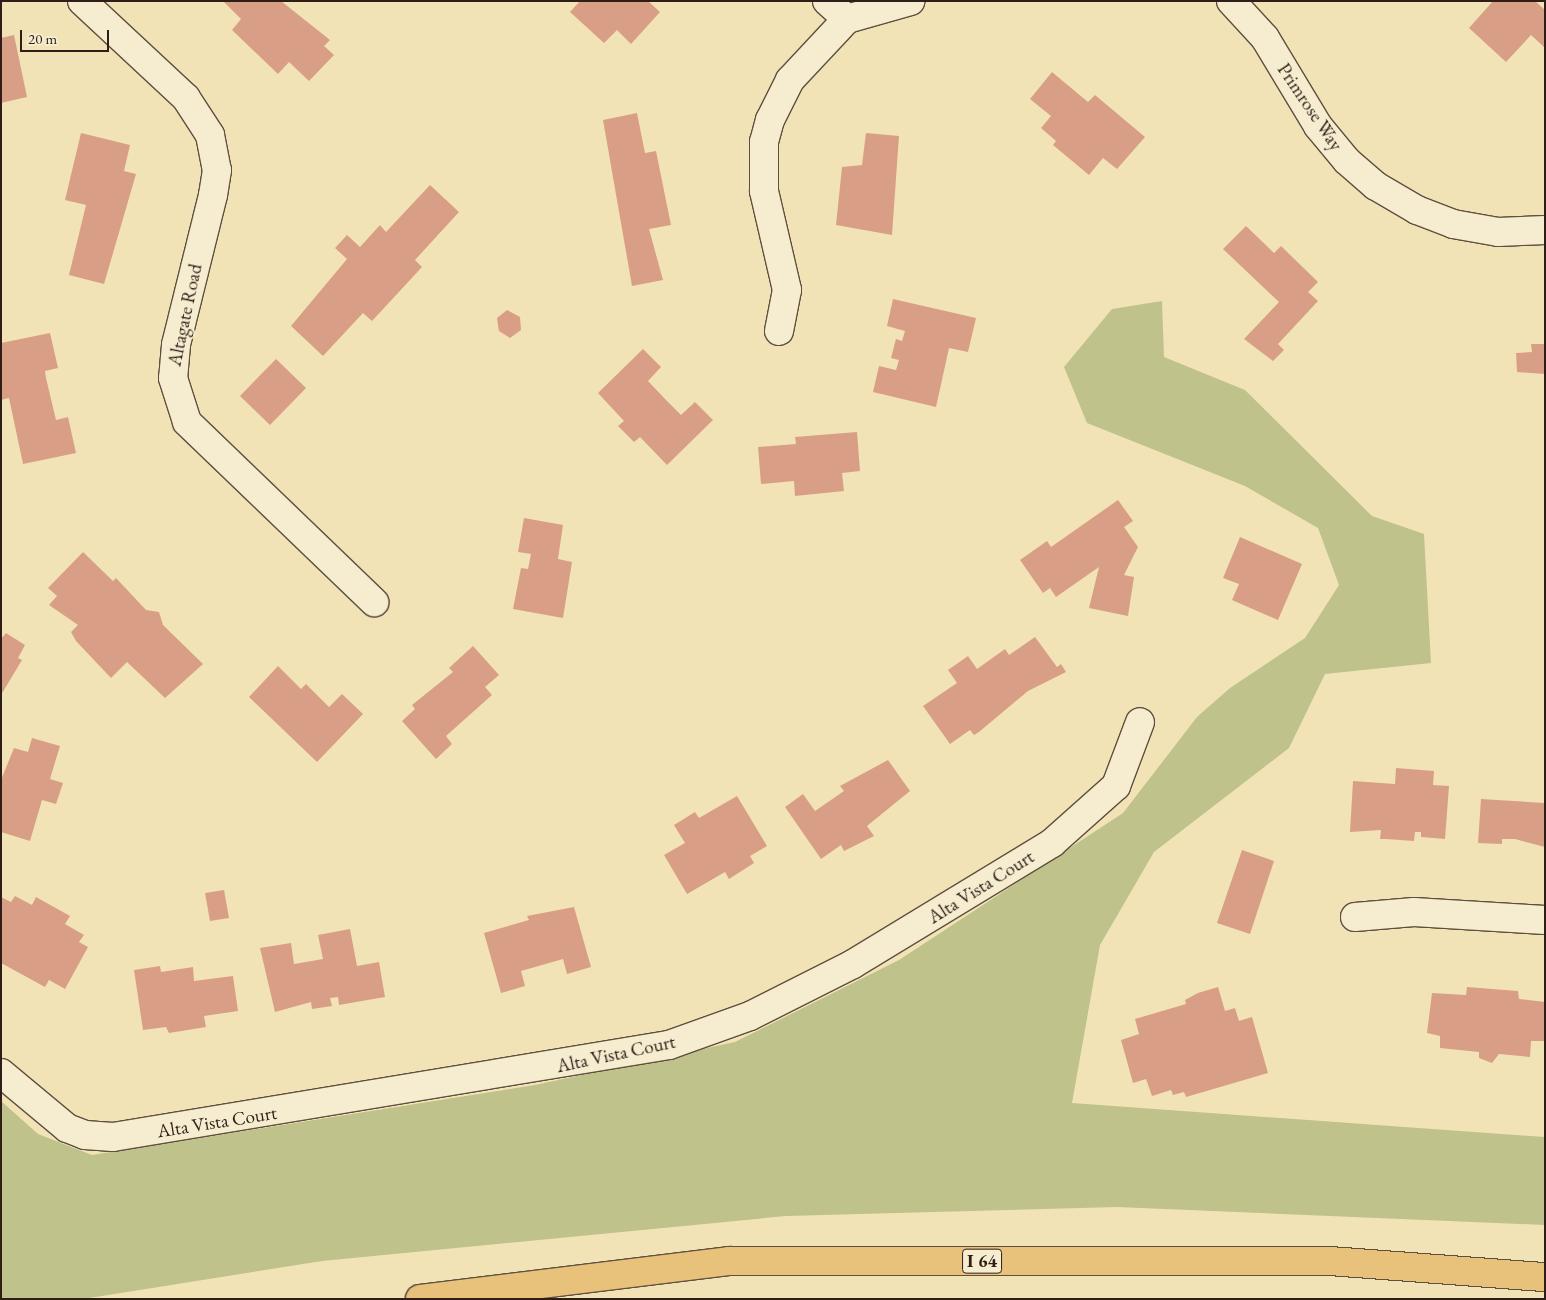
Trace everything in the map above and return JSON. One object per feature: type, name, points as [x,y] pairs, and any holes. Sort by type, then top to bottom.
[{"type":"highway","name":"I 64","points":[[420,1299],[729,1261],[1330,1261],[1545,1277]]},
{"type":"street","name":"Altagate Road","points":[[82,1],[186,98],[201,117],[214,149],[213,195],[176,345],[173,378],[187,422],[374,602]]},
{"type":"street","points":[[827,1],[847,20]]},
{"type":"street","points":[[779,331],[786,281],[764,191],[764,142],[770,120],[790,80],[847,20],[910,1]]},
{"type":"street","name":"Primrose Way","points":[[1231,1],[1265,38],[1318,126],[1347,161],[1376,186],[1417,210],[1453,224],[1498,232],[1545,230]]},
{"type":"street","name":"Alta Vista Court","points":[[1,1073],[67,1128],[85,1135],[113,1137],[669,1045],[750,1016],[853,964],[1052,843],[1116,786],[1140,722]]},
{"type":"street","points":[[1355,918],[1414,912],[1545,920]]},
{"type":"green space","points":[[1162,301],[1164,357],[1245,390],[1372,516],[1424,534],[1431,663],[1325,674],[1289,748],[1154,852],[1100,945],[1072,1103],[1545,1137],[1545,1225],[1117,1207],[786,1216],[322,1261],[83,1299],[1,1299],[1,1101],[38,1134],[92,1155],[535,1085],[735,1042],[899,960],[1123,813],[1197,717],[1230,688],[1305,638],[1339,585],[1318,528],[1245,486],[1087,423],[1064,367],[1112,309]]},
{"type":"building","points":[[223,1],[281,1],[330,40],[324,46],[334,55],[309,81],[289,62],[278,74],[232,30],[241,19]]},
{"type":"building","points":[[580,1],[648,1],[660,12],[631,44],[617,30],[604,43],[570,12]]},
{"type":"building","points":[[1493,1],[1535,1],[1545,10],[1545,48],[1531,35],[1506,62],[1469,28]]},
{"type":"building","points":[[14,35],[27,97],[1,103],[1,38]]},
{"type":"building","points":[[1052,72],[1088,102],[1095,95],[1145,137],[1117,169],[1103,158],[1089,175],[1053,145],[1056,141],[1041,128],[1051,116],[1030,99]]},
{"type":"building","points":[[637,113],[645,153],[656,151],[671,225],[649,229],[663,280],[632,286],[603,120]]},
{"type":"building","points":[[81,133],[130,145],[124,171],[136,174],[104,284],[69,275],[86,205],[65,200]]},
{"type":"building","points":[[866,133],[899,136],[892,235],[836,225],[842,167],[862,165]]},
{"type":"building","points":[[430,185],[459,212],[415,260],[422,267],[372,321],[363,313],[323,356],[291,326],[347,259],[335,248],[347,235],[360,247],[380,225],[386,232]]},
{"type":"building","points":[[1246,226],[1274,253],[1281,246],[1318,282],[1308,292],[1318,301],[1278,344],[1284,350],[1273,361],[1244,339],[1279,302],[1223,249]]},
{"type":"building","points":[[893,299],[976,318],[968,352],[949,348],[936,407],[873,392],[879,366],[896,370],[899,360],[891,358],[896,339],[902,341],[905,331],[887,326]]},
{"type":"building","points":[[507,310],[520,317],[521,330],[510,338],[499,331],[497,318]]},
{"type":"building","points":[[50,333],[58,368],[45,371],[46,378],[56,420],[68,417],[76,453],[23,464],[9,398],[1,400],[1,343]]},
{"type":"building","points":[[1531,344],[1545,344],[1545,374],[1517,372],[1516,353],[1532,352]]},
{"type":"building","points":[[643,349],[661,367],[648,381],[667,401],[681,415],[695,402],[713,420],[667,465],[640,437],[634,442],[618,426],[624,421],[598,393]]},
{"type":"building","points":[[276,359],[306,388],[270,425],[240,396]]},
{"type":"building","points":[[857,432],[860,471],[842,473],[844,491],[795,496],[794,481],[761,484],[758,447],[796,444],[795,437]]},
{"type":"building","points":[[1118,500],[1133,521],[1124,527],[1138,547],[1124,575],[1134,577],[1128,616],[1089,608],[1099,567],[1056,597],[1050,588],[1043,593],[1020,560],[1047,541],[1051,547]]},
{"type":"building","points":[[524,518],[563,525],[558,559],[572,562],[563,618],[513,609],[521,568],[528,569],[531,554],[518,552]]},
{"type":"building","points":[[1240,537],[1302,564],[1278,620],[1232,600],[1239,584],[1223,578]]},
{"type":"building","points":[[83,552],[113,581],[116,578],[146,610],[159,612],[163,625],[203,664],[165,698],[127,662],[111,678],[76,641],[71,632],[78,625],[49,605],[57,596],[48,588]]},
{"type":"building","points":[[6,633],[25,645],[18,658],[22,660],[1,695],[1,639]]},
{"type":"building","points":[[1035,637],[1057,667],[1061,664],[1066,672],[1028,691],[979,732],[974,735],[970,730],[950,744],[923,706],[957,683],[948,670],[968,656],[977,669],[1005,649],[1009,655]]},
{"type":"building","points":[[473,646],[499,675],[485,687],[492,695],[446,736],[452,744],[436,759],[402,721],[415,709],[412,705],[453,672],[449,668]]},
{"type":"building","points":[[278,666],[301,689],[306,684],[329,707],[342,694],[363,714],[317,762],[249,697]]},
{"type":"building","points":[[32,738],[60,746],[50,779],[63,783],[56,804],[42,800],[30,841],[1,832],[1,780],[14,748],[28,752]]},
{"type":"building","points":[[888,760],[910,791],[867,826],[874,836],[844,851],[841,845],[821,859],[785,807],[803,794],[815,811],[844,791],[840,786]]},
{"type":"building","points":[[1396,768],[1434,771],[1433,785],[1449,786],[1445,839],[1421,837],[1421,832],[1415,832],[1414,841],[1380,839],[1381,830],[1350,832],[1353,781],[1395,784]]},
{"type":"building","points":[[737,796],[767,846],[750,856],[754,863],[729,879],[725,872],[687,894],[664,855],[685,843],[674,825],[695,812],[699,818]]},
{"type":"building","points":[[1481,799],[1545,803],[1545,847],[1515,839],[1502,839],[1502,844],[1478,843]]},
{"type":"building","points":[[1242,850],[1274,861],[1250,934],[1217,923]]},
{"type":"building","points":[[224,890],[229,918],[210,921],[205,893]]},
{"type":"building","points":[[15,896],[32,905],[36,897],[70,916],[65,924],[84,935],[79,942],[88,947],[65,989],[49,980],[45,987],[1,963],[1,897],[11,902]]},
{"type":"building","points":[[574,907],[591,967],[567,974],[563,959],[521,971],[525,986],[501,993],[484,933],[529,920],[527,916]]},
{"type":"building","points":[[350,929],[357,966],[379,962],[385,997],[339,1005],[338,997],[330,998],[332,1006],[312,1009],[311,1002],[275,1012],[260,948],[291,943],[294,964],[323,959],[318,935]]},
{"type":"building","points":[[160,966],[161,972],[193,967],[194,981],[233,976],[238,1011],[204,1016],[206,1027],[169,1033],[166,1027],[143,1030],[134,970]]},
{"type":"building","points":[[1218,987],[1225,1011],[1235,1008],[1239,1021],[1252,1017],[1268,1073],[1186,1097],[1184,1092],[1173,1095],[1171,1090],[1152,1096],[1146,1079],[1133,1083],[1121,1040],[1139,1034],[1135,1019],[1186,1004],[1185,1000],[1198,993]]},
{"type":"building","points":[[1467,987],[1518,991],[1519,999],[1545,1002],[1545,1041],[1531,1041],[1530,1057],[1499,1054],[1492,1063],[1479,1058],[1479,1052],[1440,1048],[1440,1036],[1427,1033],[1432,993],[1466,995]]}]
